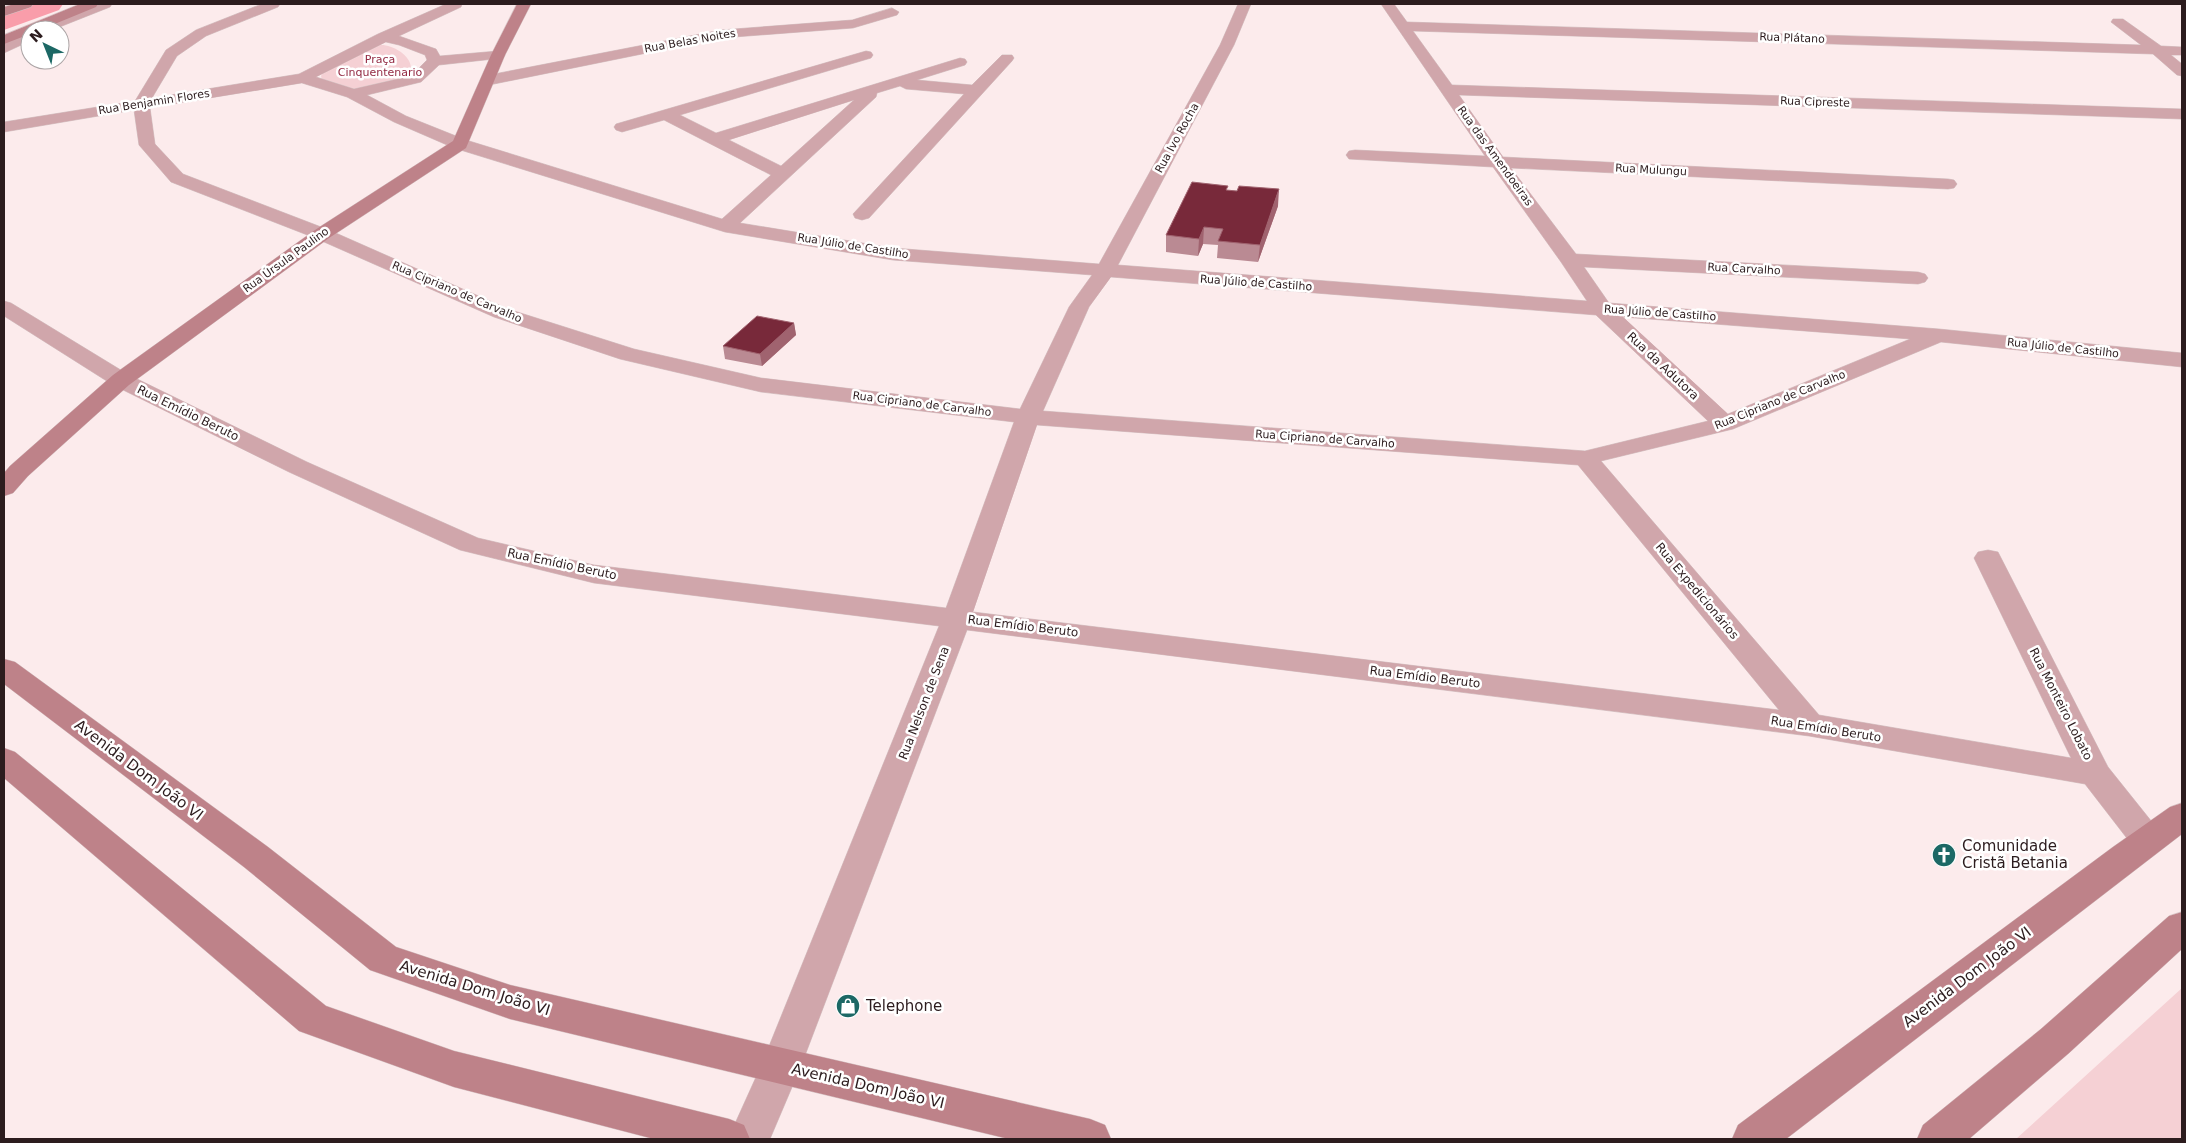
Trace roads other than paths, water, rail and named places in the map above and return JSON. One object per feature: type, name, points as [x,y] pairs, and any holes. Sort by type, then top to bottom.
[{"type":"main road","points":[[4,12],[26,4]]},
{"type":"main road","points":[[4,40],[91,4]]},
{"type":"main road","points":[[460,144],[489,80],[498,55],[524,4]]},
{"type":"main road","name":"Rua Úrsula Paulino","points":[[4,488],[19,471],[122,380],[322,234],[460,144]]},
{"type":"main road","name":"Avenida Dom João VI","points":[[4,669],[256,857],[383,959],[510,1002],[1090,1139]]},
{"type":"main road","points":[[4,760],[313,1019],[454,1069],[729,1139]]},
{"type":"main road","name":"Avenida Dom João VI","points":[[1753,1139],[2182,816]]},
{"type":"main road","points":[[1938,1139],[2055,1041],[2182,927]]},
{"type":"street","points":[[65,20],[105,4]]},
{"type":"street","points":[[142,104],[171,53],[202,33],[273,4]]},
{"type":"street","points":[[304,78],[383,37],[456,4]]},
{"type":"street","name":"Rua Ivo Rocha","points":[[1105,271],[1227,45],[1245,4]]},
{"type":"street","name":"Rua das Amendoeiras","points":[[1387,4],[1498,162],[1570,260],[1602,309]]},
{"type":"street","name":"Rua Belas Noites","points":[[489,80],[722,34],[853,24],[892,12]]},
{"type":"street","points":[[2118,22],[2157,50],[2182,72]]},
{"type":"street","name":"Rua Plátano","points":[[1402,26],[2182,51]]},
{"type":"street","points":[[383,37],[403,41],[431,52],[435,61]]},
{"type":"street","points":[[4,49],[20,40]]},
{"type":"street","points":[[353,94],[416,79],[435,61],[498,55]]},
{"type":"street","points":[[622,127],[866,55]]},
{"type":"street","points":[[714,139],[874,90],[965,56],[934,86]]},
{"type":"street","points":[[862,214],[1007,58]]},
{"type":"street","name":"Rua Benjamin Flores","points":[[4,127],[304,78]]},
{"type":"street","name":"Rua Júlio de Castilho","points":[[304,78],[353,94],[400,119],[460,144],[725,226],[892,254],[1939,335],[2182,360]]},
{"type":"street","points":[[782,80],[852,112]]},
{"type":"street","points":[[895,83],[976,90]]},
{"type":"street","points":[[725,226],[874,90]]},
{"type":"street","name":"Rua Cipreste","points":[[1448,90],[2182,114]]},
{"type":"street","name":"Rua Cipriano de Carvalho","points":[[142,104],[147,145],[177,178],[322,234],[501,313],[628,354],[761,385],[1028,417],[1585,458],[1725,424],[1939,335]]},
{"type":"street","points":[[665,114],[783,174]]},
{"type":"street","name":"Rua Mulungu","points":[[1355,155],[1948,184]]},
{"type":"street","name":"Rua Carvalho","points":[[1570,260],[1918,278]]},
{"type":"street","name":"Rua Nelson de Sena","points":[[750,1139],[781,1066],[957,618],[1028,417],[1079,307],[1105,271]]},
{"type":"street","name":"Rua Emídio Beruto","points":[[4,307],[122,380],[298,467],[469,544],[594,574],[1809,725],[2096,774]]},
{"type":"street","name":"Rua da Adutora","points":[[1602,309],[1725,424]]},
{"type":"street","name":"Rua Expedicionários","points":[[1585,458],[1809,725]]},
{"type":"street","name":"Rua Monteiro Lobato","points":[[1988,558],[2096,774],[2148,841]]},
{"type":"waterway","points":[[4,21],[49,4]]},
{"type":"place","name":"Comunidade Cristã Betania","points":[[1944,855]]},
{"type":"place","name":"Telephone","points":[[848,1006]]},
{"type":"park label","name":"Praça Cinquentenario","points":[[380,65]]}]
